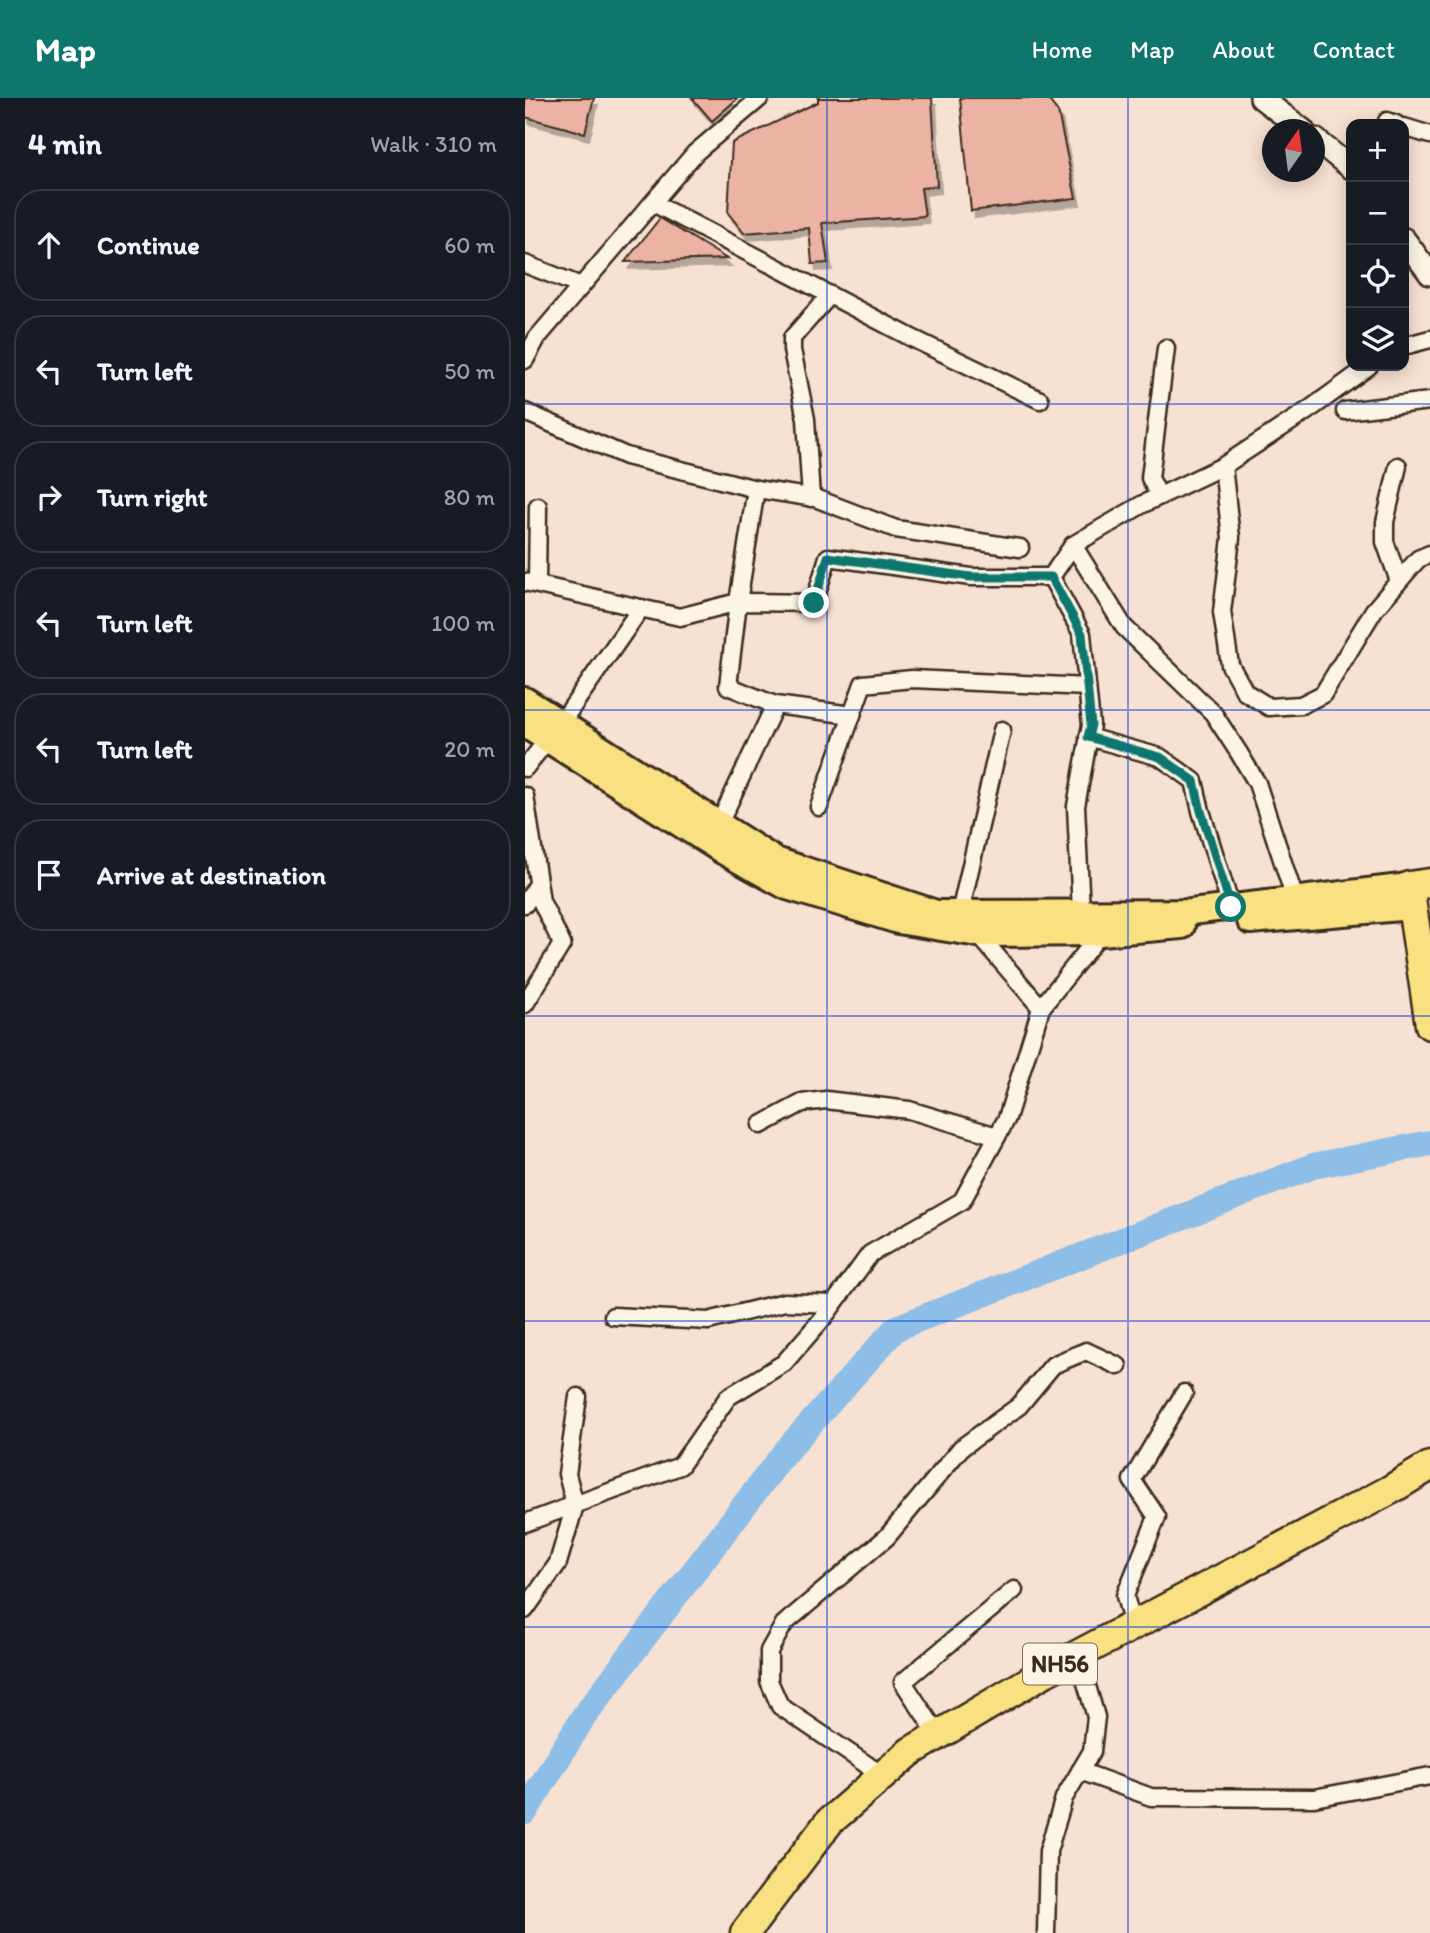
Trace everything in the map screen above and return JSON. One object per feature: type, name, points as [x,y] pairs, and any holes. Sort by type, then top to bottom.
[{"type":"highway","points":[[1420,895],[1430,1025]]},
{"type":"highway","name":"NH56","points":[[745,1933],[829,1822],[910,1752],[1078,1655],[1390,1490],[1430,1466]]},
{"type":"main road","points":[[525,700],[554,731],[724,852],[787,887],[898,921],[978,934],[1101,933],[1420,895]]},
{"type":"main road","points":[[525,725],[554,731],[719,824],[775,860],[936,913],[1191,912],[1305,898],[1420,895]]},
{"type":"street","points":[[525,360],[537,338],[695,153],[760,98]]},
{"type":"street","points":[[1261,98],[1289,119]]},
{"type":"street","points":[[1409,129],[1430,135]]},
{"type":"street","points":[[1325,148],[1346,164]]},
{"type":"street","points":[[653,203],[914,339],[1040,400]]},
{"type":"street","points":[[1408,245],[1430,274]]},
{"type":"street","points":[[525,264],[581,286]]},
{"type":"street","points":[[811,498],[806,419],[792,338],[829,295]]},
{"type":"street","points":[[1409,345],[1430,339]]},
{"type":"street","points":[[1159,496],[1150,478],[1165,348]]},
{"type":"street","points":[[1051,577],[1073,545],[1159,496],[1223,466],[1362,371]]},
{"type":"street","points":[[1345,411],[1430,401]]},
{"type":"street","points":[[525,412],[626,456],[756,489],[811,498],[896,529],[1020,548]]},
{"type":"street","points":[[1223,466],[1231,538],[1222,612],[1230,666],[1245,692],[1269,707],[1301,705],[1323,694],[1374,610],[1418,559],[1430,554]]},
{"type":"street","points":[[1398,466],[1385,522],[1385,542],[1399,581]]},
{"type":"street","points":[[756,489],[737,602],[728,686],[775,705],[852,715]]},
{"type":"street","points":[[538,506],[531,583],[680,617],[737,602],[814,603],[828,557],[971,577],[1051,577]]},
{"type":"street","points":[[1073,545],[1124,627],[1213,713],[1233,743],[1257,783],[1305,898]]},
{"type":"street","points":[[1051,577],[1082,634],[1091,725],[1076,806],[1081,912]]},
{"type":"street","points":[[525,768],[641,608]]},
{"type":"street","points":[[819,807],[863,684],[912,679],[1087,687]]},
{"type":"street","points":[[719,824],[775,705]]},
{"type":"street","points":[[960,913],[1002,730]]},
{"type":"street","points":[[1088,737],[1160,757],[1194,781],[1231,907]]},
{"type":"street","points":[[525,796],[541,901],[562,944],[525,1004]]},
{"type":"street","points":[[525,904],[538,884]]},
{"type":"street","points":[[525,1523],[680,1465],[728,1397],[784,1363],[870,1254],[961,1201],[1007,1118],[1041,1008],[1101,933]]},
{"type":"street","points":[[978,934],[1041,1008]]},
{"type":"street","points":[[761,1125],[802,1103],[826,1100],[909,1111],[997,1136]]},
{"type":"street","points":[[613,1316],[708,1321],[785,1302],[833,1304]]},
{"type":"street","points":[[882,1775],[780,1706],[769,1681],[769,1651],[784,1624],[887,1537],[961,1448],[1019,1406],[1053,1365],[1086,1351],[1118,1366]]},
{"type":"street","points":[[1133,1626],[1125,1596],[1157,1517],[1132,1480],[1184,1393]]},
{"type":"street","points":[[525,1610],[558,1563],[575,1505],[567,1474],[578,1397]]},
{"type":"street","points":[[938,1735],[903,1682],[1014,1590]]},
{"type":"street","points":[[1046,1933],[1048,1851],[1064,1798],[1092,1751],[1097,1717],[1078,1655]]},
{"type":"street","points":[[1080,1771],[1151,1797],[1314,1798],[1430,1776]]},
{"type":"building","points":[[525,98],[594,98],[585,133],[525,117]]},
{"type":"building","points":[[692,98],[735,98],[737,99],[712,121]]},
{"type":"building","points":[[818,98],[932,98],[937,186],[921,188],[925,216],[822,223],[828,263],[812,264],[809,228],[744,233],[728,213],[732,143],[818,102]]},
{"type":"building","points":[[960,98],[1047,98],[1058,112],[1076,198],[971,211]]},
{"type":"building","points":[[660,218],[727,259],[625,262]]},
{"type":"waterway","points":[[525,1812],[584,1716],[785,1452],[896,1328],[1313,1166],[1430,1143]]},
{"type":"route","points":[[814,603],[828,557],[971,577],[1051,577],[1082,634],[1091,725],[1088,737],[1160,757],[1194,781],[1231,907]]}]
